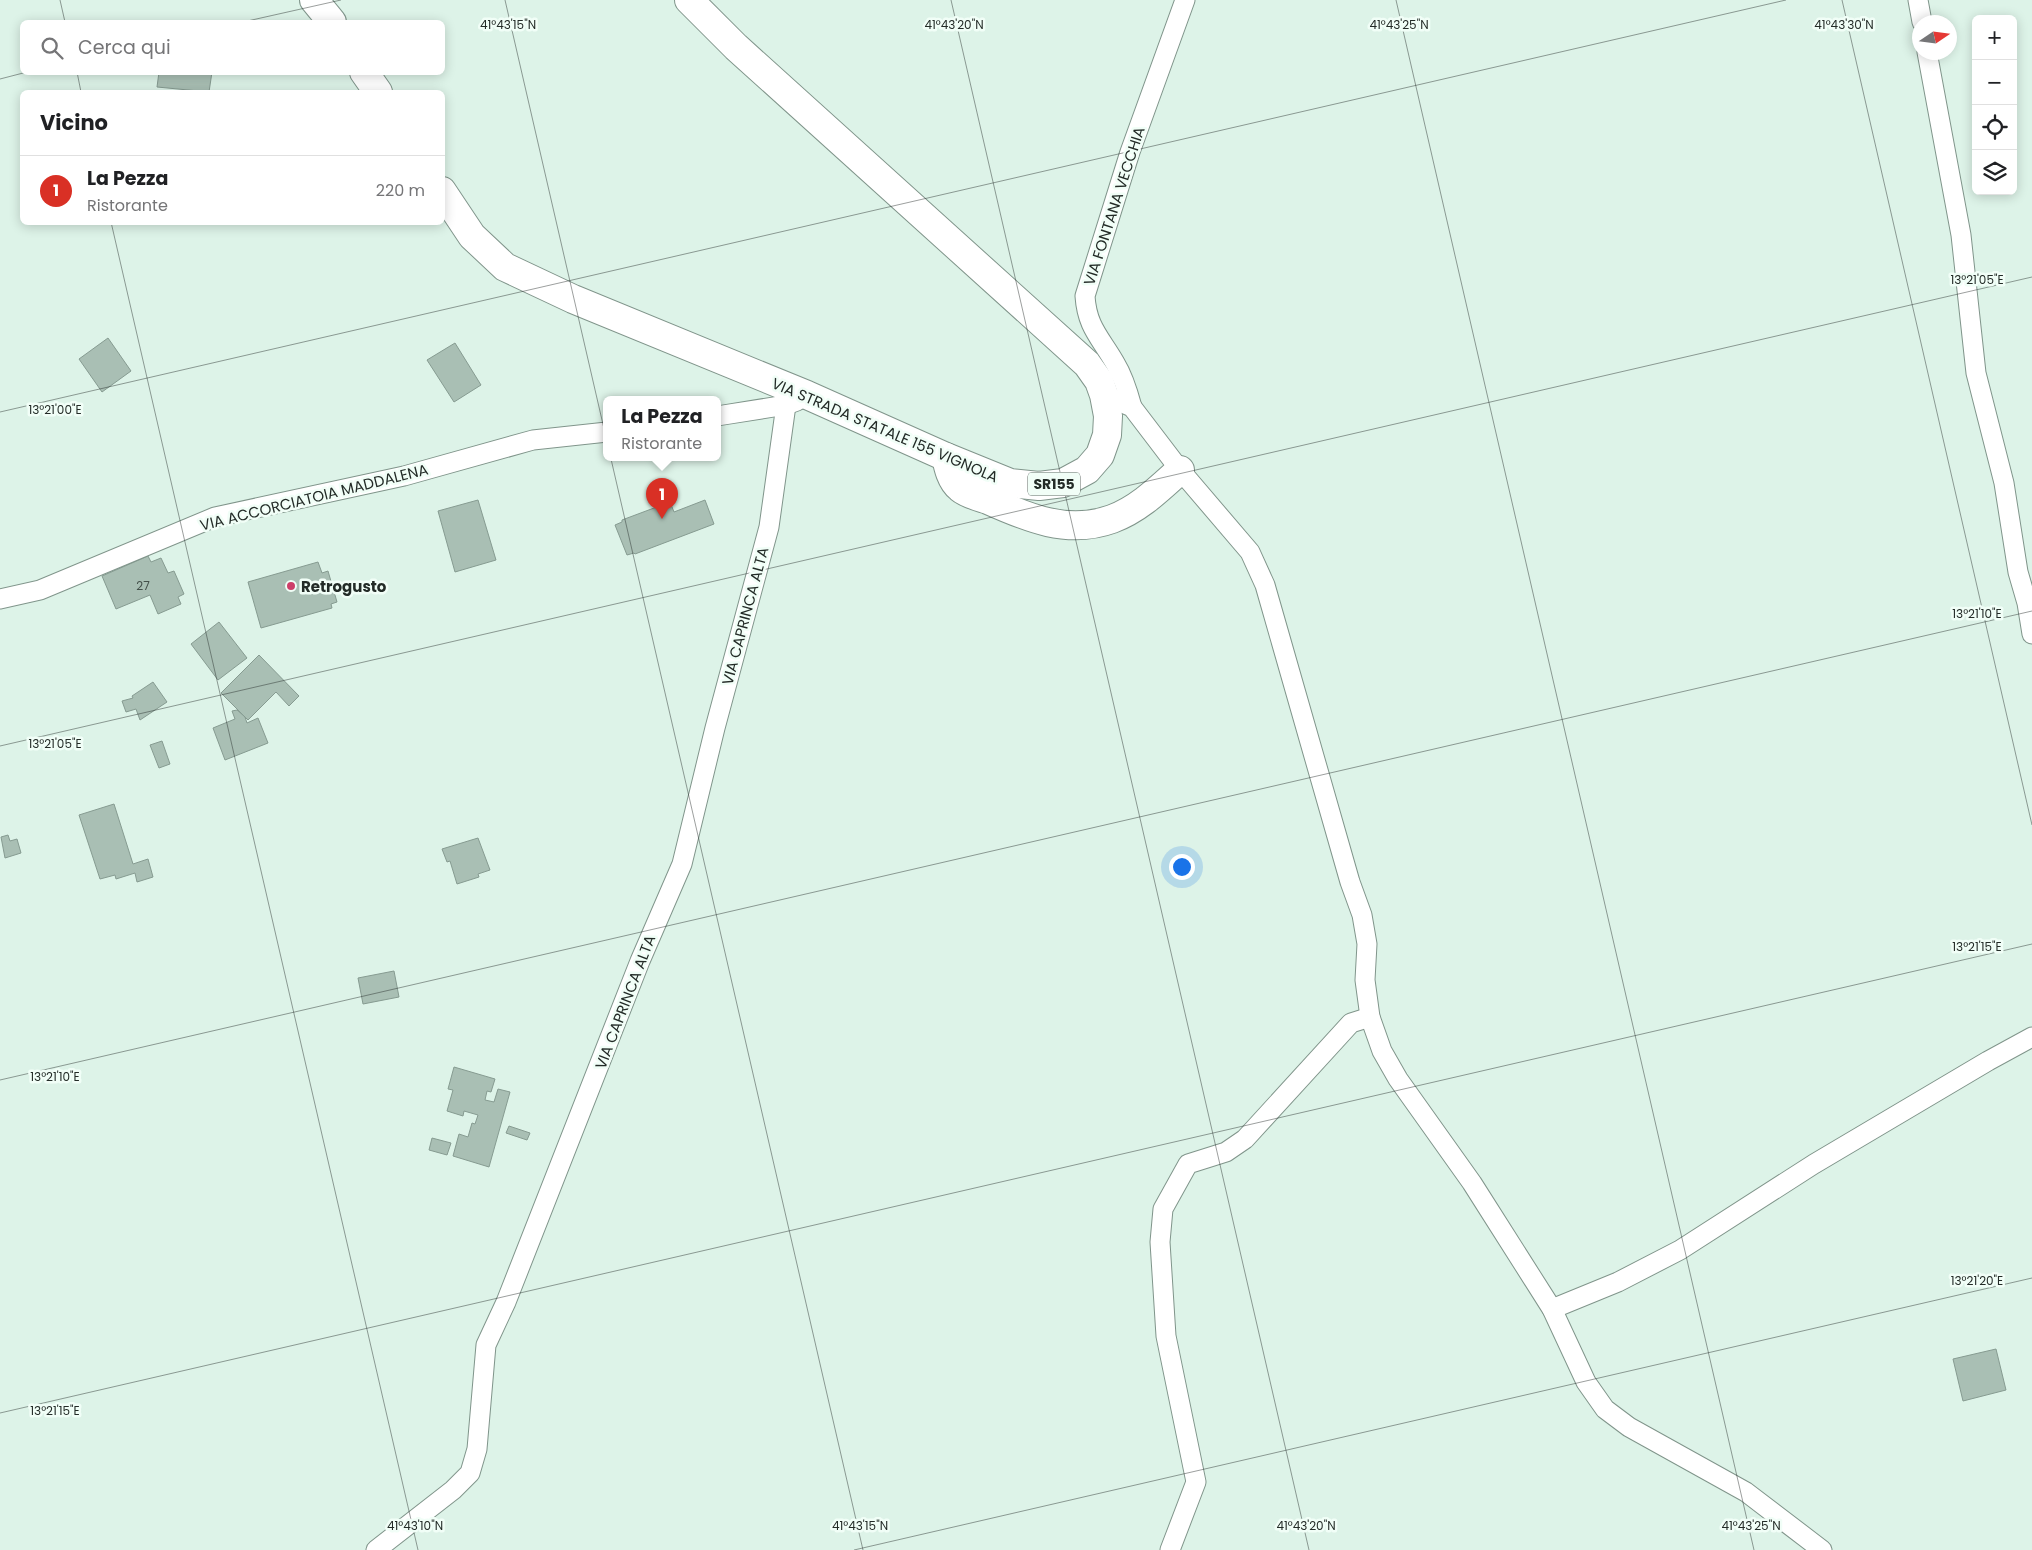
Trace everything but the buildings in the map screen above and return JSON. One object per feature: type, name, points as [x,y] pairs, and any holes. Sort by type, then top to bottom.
[{"type":"main road","points":[[314,0],[330,20]]},
{"type":"main road","name":"VIA STRADA STATALE 155 VIGNOLA","points":[[445,196],[472,236],[505,267],[797,400],[1010,483],[1039,486],[1062,483],[1086,470],[1100,455],[1106,435],[1108,416],[1099,381],[1087,364],[736,47],[690,0]]},
{"type":"main road","points":[[366,75],[377,90]]},
{"type":"main road","points":[[946,457],[950,473],[959,488],[1024,516],[1059,525],[1084,527],[1113,519],[1147,500],[1180,470]]},
{"type":"street","name":"VIA FONTANA VECCHIA","points":[[1132,407],[1116,364],[1091,327],[1086,311],[1085,296],[1130,152],[1185,0]]},
{"type":"street","points":[[1918,0],[1921,15]]},
{"type":"street","points":[[1928,60],[1961,235],[1976,373],[2004,483],[2018,572],[2030,603],[2032,634]]},
{"type":"street","points":[[1104,395],[1132,407],[1180,470],[1250,552],[1265,585],[1350,882],[1362,915],[1367,944],[1366,980],[1370,1017],[1382,1051],[1398,1079],[1472,1183],[1552,1309],[1586,1382],[1605,1409],[1629,1427],[1746,1492],[1822,1550]]},
{"type":"street","points":[[721,415],[797,400]]},
{"type":"street","name":"VIA CAPRINCA ALTA","points":[[376,1550],[453,1490],[470,1473],[477,1449],[486,1345],[506,1302],[640,961],[682,864],[715,728],[769,527],[797,400]]},
{"type":"street","name":"VIA ACCORCIATOIA MADDALENA","points":[[0,600],[40,590],[215,518],[404,476],[533,440],[603,432]]},
{"type":"street","points":[[1170,1550],[1196,1482],[1166,1336],[1160,1242],[1163,1209],[1188,1164],[1226,1152],[1245,1139],[1351,1024],[1370,1017]]},
{"type":"street","points":[[1552,1309],[1618,1282],[1680,1250],[1814,1164],[2032,1037]]},
{"type":"place","name":"La Pezza","points":[[662,519]]},
{"type":"place","name":"Retrogusto","points":[[291,586]]}]
